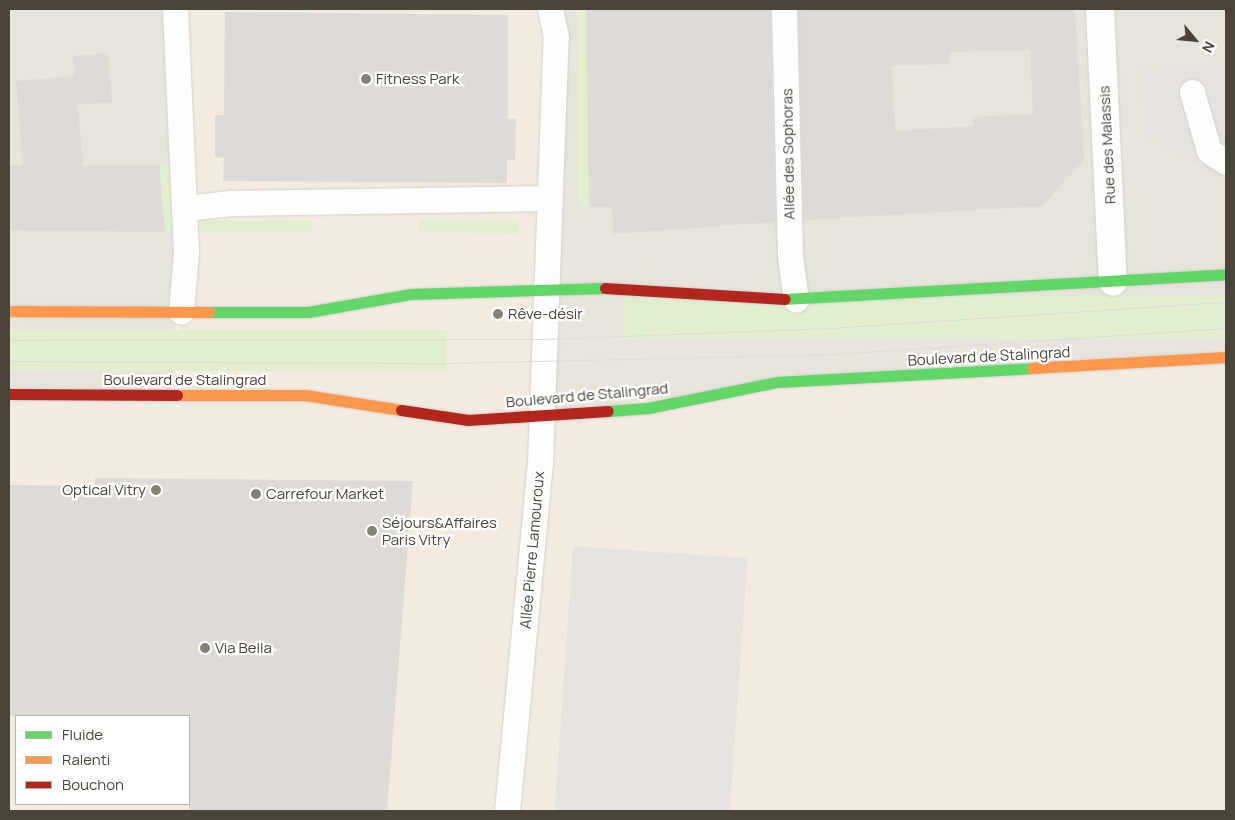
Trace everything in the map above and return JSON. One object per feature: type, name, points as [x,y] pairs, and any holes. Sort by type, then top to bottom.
[{"type":"main road","points":[[9,311],[308,312],[411,294],[547,288],[641,287],[796,300],[1226,274]]},
{"type":"main road","name":"Boulevard de Stalingrad","points":[[9,394],[305,395],[468,420],[648,408],[777,382],[1226,357]]},
{"type":"street","name":"Rue des Malassis","points":[[1100,9],[1113,282]]},
{"type":"lane","points":[[175,9],[186,253],[181,312]]},
{"type":"lane","name":"Allée Pierre Lamouroux","points":[[507,811],[542,415],[556,36],[550,9]]},
{"type":"lane","name":"Allée des Sophoras","points":[[784,9],[790,256],[796,300]]},
{"type":"lane","points":[[1192,92],[1209,150],[1226,162]]},
{"type":"lane","points":[[184,208],[550,198]]},
{"type":"shaded area","points":[[9,9],[175,9],[175,394],[9,394]]},
{"type":"shaded area","points":[[175,9],[550,9],[542,415],[777,382],[1226,357],[1226,811],[9,810],[9,394],[181,395]]},
{"type":"shaded area","points":[[550,9],[1226,9],[1226,357],[542,415]]},
{"type":"shaded area","points":[[1226,62],[1226,180],[1145,135],[1141,68]]},
{"type":"shaded area","points":[[573,546],[748,558],[730,811],[554,811]]},
{"type":"green space","points":[[578,9],[586,9],[589,207],[578,207]]},
{"type":"green space","points":[[159,165],[176,165],[180,232],[165,232]]},
{"type":"green space","points":[[201,220],[312,221],[312,232],[201,233]]},
{"type":"green space","points":[[419,220],[519,222],[519,234],[419,232]]},
{"type":"green space","points":[[625,296],[1226,296],[1226,339],[625,339]]},
{"type":"green space","points":[[9,330],[447,330],[447,371],[9,371]]},
{"type":"building","points":[[586,9],[770,9],[775,222],[613,234],[612,207],[589,207]]},
{"type":"building","points":[[798,9],[1075,9],[1084,160],[1042,206],[804,220]],"holes":[[[1030,50],[1033,114],[973,117],[973,126],[895,131],[892,66],[950,64],[949,52]]]},
{"type":"building","name":"Fitness Park","points":[[225,12],[508,15],[508,119],[516,119],[515,160],[507,160],[507,183],[223,181],[224,158],[215,157],[215,115],[224,115]]},
{"type":"building","points":[[108,53],[112,102],[78,105],[77,99],[83,166],[159,165],[165,232],[9,230],[9,165],[23,165],[16,81],[75,76],[73,56]]},
{"type":"building","name":"Via Bella","points":[[95,478],[413,481],[387,811],[189,811],[190,715],[9,716],[9,485],[95,486]]},
{"type":"tram line","points":[[9,340],[545,339],[830,328],[1226,302]]},
{"type":"tram line","points":[[9,361],[449,363],[834,354],[1226,328]]},
{"type":"traffic: fast","points":[[785,299],[1226,274]]},
{"type":"traffic: fast","points":[[209,312],[308,312],[411,294],[605,288]]},
{"type":"traffic: fast","points":[[608,411],[648,408],[777,382],[1032,368]]},
{"type":"traffic: slow","points":[[9,311],[209,312]]},
{"type":"traffic: slow","points":[[1032,368],[1226,357]]},
{"type":"traffic: slow","points":[[177,395],[305,395],[401,410]]},
{"type":"traffic: jam","points":[[605,288],[785,299]]},
{"type":"traffic: jam","points":[[9,394],[177,395]]},
{"type":"traffic: jam","points":[[401,410],[468,420],[608,411]]},
{"type":"place","name":"Fitness Park","points":[[366,79]]},
{"type":"place","name":"Rêve-désir","points":[[498,314]]},
{"type":"place","name":"Optical Vitry","points":[[156,490]]},
{"type":"place","name":"Carrefour Market","points":[[256,494]]},
{"type":"place","name":"Séjours&Affaires Paris Vitry","points":[[372,531]]},
{"type":"place","name":"Via Bella","points":[[205,648]]}]
